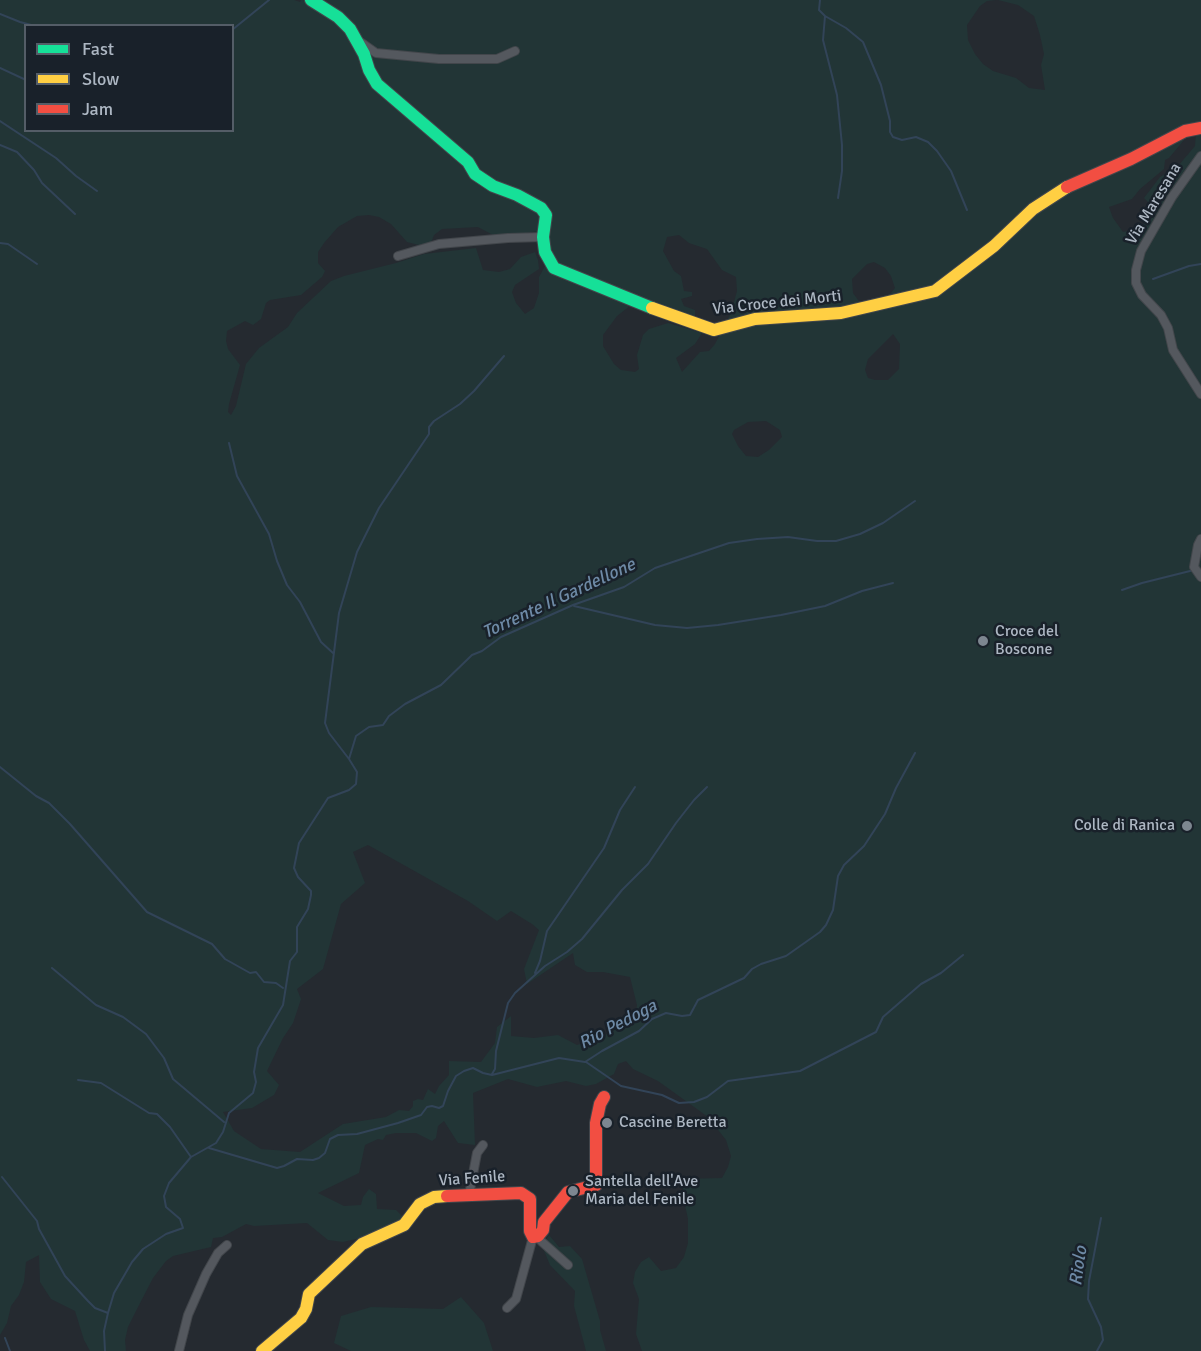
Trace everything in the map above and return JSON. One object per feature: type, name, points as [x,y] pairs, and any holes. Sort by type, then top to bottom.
[{"type":"street","name":"Via Croce dei Morti","points":[[311,0],[338,17],[357,39],[377,84],[468,162],[475,174],[493,186],[517,195],[541,208],[546,215],[543,237],[545,252],[554,268],[628,300],[714,330],[755,319],[841,314],[935,291],[993,246],[1033,209],[1069,185],[1131,159],[1185,131],[1201,128]]},
{"type":"street","points":[[357,39],[376,53],[439,60],[497,59],[515,51]]},
{"type":"street","name":"Via Maresana","points":[[1201,156],[1172,197],[1141,251],[1136,270],[1136,283],[1142,295],[1161,315],[1168,328],[1173,350],[1201,394]]},
{"type":"street","points":[[398,256],[439,244],[543,237]]},
{"type":"street","points":[[1201,538],[1194,567],[1201,577]]},
{"type":"street","points":[[507,1308],[516,1299],[536,1237],[543,1230],[544,1222],[568,1192],[596,1185],[596,1123],[604,1097]]},
{"type":"street","points":[[469,1195],[477,1153],[483,1145]]},
{"type":"street","name":"Via Fenile","points":[[262,1351],[301,1318],[306,1309],[309,1294],[362,1244],[404,1225],[420,1204],[435,1197],[521,1193],[530,1198],[530,1231],[536,1237]]},
{"type":"street","points":[[536,1237],[568,1265]]},
{"type":"street","points":[[179,1351],[188,1315],[206,1274],[218,1253],[227,1245]]},
{"type":"shaded area","points":[[0,0],[294,0],[300,2],[301,0],[996,0],[987,1],[980,6],[967,25],[968,40],[975,54],[993,71],[1016,78],[1029,88],[1045,90],[1041,65],[1044,54],[1034,16],[1018,5],[998,0],[1201,0],[1201,1351],[642,1351],[636,1334],[639,1299],[633,1283],[635,1272],[641,1262],[649,1257],[661,1271],[676,1268],[684,1257],[688,1243],[688,1219],[683,1196],[683,1179],[722,1178],[731,1156],[726,1140],[708,1117],[658,1081],[633,1069],[626,1061],[618,1064],[614,1074],[596,1084],[586,1086],[566,1081],[537,1087],[508,1079],[473,1093],[475,1145],[458,1143],[444,1121],[438,1126],[436,1138],[432,1141],[416,1133],[396,1133],[386,1135],[383,1140],[378,1139],[365,1145],[359,1173],[318,1193],[344,1206],[361,1205],[369,1189],[376,1194],[377,1209],[396,1210],[405,1219],[382,1233],[343,1242],[328,1240],[307,1223],[254,1226],[246,1224],[222,1237],[213,1238],[211,1247],[173,1256],[166,1261],[153,1278],[128,1327],[125,1340],[126,1351],[90,1351],[75,1311],[51,1299],[40,1282],[39,1255],[26,1262],[24,1282],[11,1306],[7,1323],[0,1335]],"holes":[[[1182,129],[1196,132],[1195,146],[1178,166],[1160,177],[1144,198],[1151,205],[1142,228],[1123,232],[1113,218],[1109,207],[1132,199],[1140,189],[1164,169],[1165,160],[1184,140]],[[357,216],[379,217],[391,224],[407,242],[419,245],[431,243],[434,235],[442,229],[478,227],[493,235],[508,236],[539,231],[551,255],[539,277],[539,293],[534,308],[525,314],[516,303],[512,292],[515,285],[539,269],[535,252],[521,257],[510,269],[499,272],[483,270],[476,248],[424,254],[344,276],[331,281],[297,313],[288,327],[259,348],[246,364],[236,406],[231,415],[228,412],[229,404],[240,365],[228,349],[227,331],[245,321],[253,325],[261,319],[266,303],[270,300],[301,295],[322,277],[325,271],[318,263],[318,252],[338,227]],[[679,235],[689,243],[707,249],[722,270],[736,277],[737,291],[731,313],[715,344],[709,351],[700,352],[682,372],[676,358],[695,344],[702,333],[668,323],[649,329],[643,335],[637,355],[639,369],[635,372],[621,370],[614,364],[603,346],[603,335],[617,316],[635,302],[685,316],[695,316],[695,310],[684,306],[681,299],[692,296],[692,292],[684,291],[681,276],[674,271],[663,251],[667,237]],[[874,262],[885,268],[895,288],[885,300],[861,304],[853,293],[852,279],[867,264]],[[893,334],[900,344],[899,369],[888,380],[868,378],[865,370],[868,359]],[[766,421],[780,430],[782,437],[758,457],[746,456],[732,434],[734,430],[748,422]],[[368,845],[468,901],[497,921],[511,911],[532,924],[539,930],[524,969],[527,984],[573,953],[575,965],[587,972],[603,972],[630,977],[637,1005],[636,1012],[629,1016],[626,1026],[577,1045],[558,1035],[534,1038],[511,1036],[511,1016],[497,1027],[495,1043],[481,1062],[449,1061],[449,1075],[435,1094],[428,1089],[423,1100],[413,1101],[413,1106],[409,1111],[399,1110],[386,1117],[343,1124],[300,1152],[261,1149],[234,1131],[223,1112],[252,1108],[274,1095],[279,1085],[267,1071],[293,1023],[301,999],[297,989],[323,969],[341,904],[365,883],[353,852]]]},
{"type":"shaded area","points":[[549,1235],[559,1247],[570,1246],[582,1259],[606,1351],[586,1351],[574,1306],[575,1291],[550,1265],[542,1246]]},
{"type":"shaded area","points":[[461,1297],[484,1323],[493,1351],[351,1351],[334,1343],[341,1316],[371,1307],[443,1309]]},
{"type":"waterway","points":[[234,28],[269,0]]},
{"type":"waterway","points":[[820,0],[819,10],[825,16],[846,28],[863,42],[881,85],[893,137],[902,140],[916,137],[928,142],[951,171],[967,210]]},
{"type":"waterway","points":[[0,14],[28,24]]},
{"type":"waterway","points":[[825,16],[823,40],[837,95],[842,145],[842,171],[838,198]]},
{"type":"waterway","points":[[0,68],[24,79]]},
{"type":"waterway","points":[[0,121],[56,158],[97,191]]},
{"type":"waterway","points":[[0,145],[17,152],[34,170],[42,183],[75,214]]},
{"type":"waterway","points":[[0,243],[8,244],[37,264]]},
{"type":"waterway","points":[[1153,279],[1201,264]]},
{"type":"waterway","points":[[349,759],[329,733],[325,723],[339,613],[357,552],[379,508],[429,434],[429,427],[474,391],[504,356]]},
{"type":"waterway","points":[[229,443],[237,476],[269,534],[287,585],[300,602],[321,642],[333,653]]},
{"type":"waterway","name":"Torrente Il Gardellone","points":[[105,1351],[104,1331],[114,1293],[132,1262],[143,1249],[166,1234],[183,1228],[180,1219],[166,1207],[164,1196],[169,1183],[191,1157],[216,1143],[223,1132],[229,1113],[253,1093],[258,1048],[283,1005],[290,961],[297,952],[297,927],[308,909],[311,895],[311,891],[298,877],[294,868],[299,843],[328,798],[349,790],[356,784],[357,772],[349,759],[356,736],[369,727],[383,725],[389,716],[405,704],[441,685],[472,655],[482,651],[501,637],[573,605],[624,587],[655,568],[729,543],[788,537],[836,541],[860,534],[883,523],[915,501]]},
{"type":"waterway","points":[[1122,590],[1194,570]]},
{"type":"waterway","points":[[574,606],[655,625],[687,628],[781,615],[825,606],[862,591],[893,583]]},
{"type":"waterway","name":"Rio Pedoga","points":[[209,1148],[277,1168],[297,1159],[313,1160],[325,1153],[330,1139],[338,1135],[357,1134],[398,1123],[421,1115],[427,1107],[443,1106],[456,1076],[464,1071],[473,1068],[492,1075],[559,1058],[585,1062],[639,1031],[652,1019],[666,1013],[690,1015],[698,1000],[744,978],[752,969],[761,964],[786,956],[820,932],[833,910],[838,876],[844,865],[864,846],[885,814],[915,753]]},
{"type":"waterway","points":[[0,767],[36,796],[49,803],[147,912],[212,944],[225,959],[250,973],[256,972],[264,982],[276,983],[283,988]]},
{"type":"waterway","points":[[535,973],[547,931],[604,848],[620,810],[635,787]]},
{"type":"waterway","points":[[492,1074],[495,1069],[496,1051],[508,1003],[515,993],[545,966],[582,939],[622,890],[648,864],[676,823],[707,787]]},
{"type":"waterway","points":[[586,1062],[621,1086],[662,1095],[679,1103],[694,1102],[707,1097],[728,1081],[800,1071],[876,1032],[883,1017],[921,984],[941,973],[963,955]]},
{"type":"waterway","points":[[52,968],[96,1005],[123,1017],[146,1034],[164,1058],[173,1079],[224,1122]]},
{"type":"waterway","points":[[78,1080],[101,1083],[149,1113],[157,1114],[170,1127],[191,1157]]},
{"type":"waterway","points":[[2,1177],[37,1221],[39,1229],[65,1276],[95,1308],[108,1313]]},
{"type":"waterway","name":"Riolo","points":[[1097,1351],[1103,1340],[1101,1327],[1088,1299],[1089,1281],[1101,1218]]},
{"type":"waterway","points":[[5,1338],[10,1351]]},
{"type":"traffic: fast","points":[[311,0],[338,17],[350,29],[377,84],[468,162],[475,174],[493,186],[517,195],[541,208],[546,215],[543,237],[545,252],[554,268],[652,308]]},
{"type":"traffic: slow","points":[[652,308],[714,330],[755,319],[841,313],[935,291],[994,246],[1033,209],[1067,187]]},
{"type":"traffic: slow","points":[[262,1351],[301,1318],[306,1309],[309,1294],[362,1244],[404,1225],[420,1204],[434,1197],[447,1196]]},
{"type":"traffic: jam","points":[[1067,187],[1131,159],[1185,131],[1201,128]]},
{"type":"traffic: jam","points":[[447,1196],[521,1193],[530,1199],[530,1231],[533,1237],[538,1236],[543,1230],[544,1222],[568,1192],[596,1185],[596,1123],[604,1097]]},
{"type":"place","name":"Croce del Boscone","points":[[983,641]]},
{"type":"place","name":"Colle di Ranica","points":[[1187,826]]},
{"type":"place","name":"Cascine Beretta","points":[[607,1123]]},
{"type":"place","name":"Santella dell'Ave Maria del Fenile","points":[[573,1191]]}]
